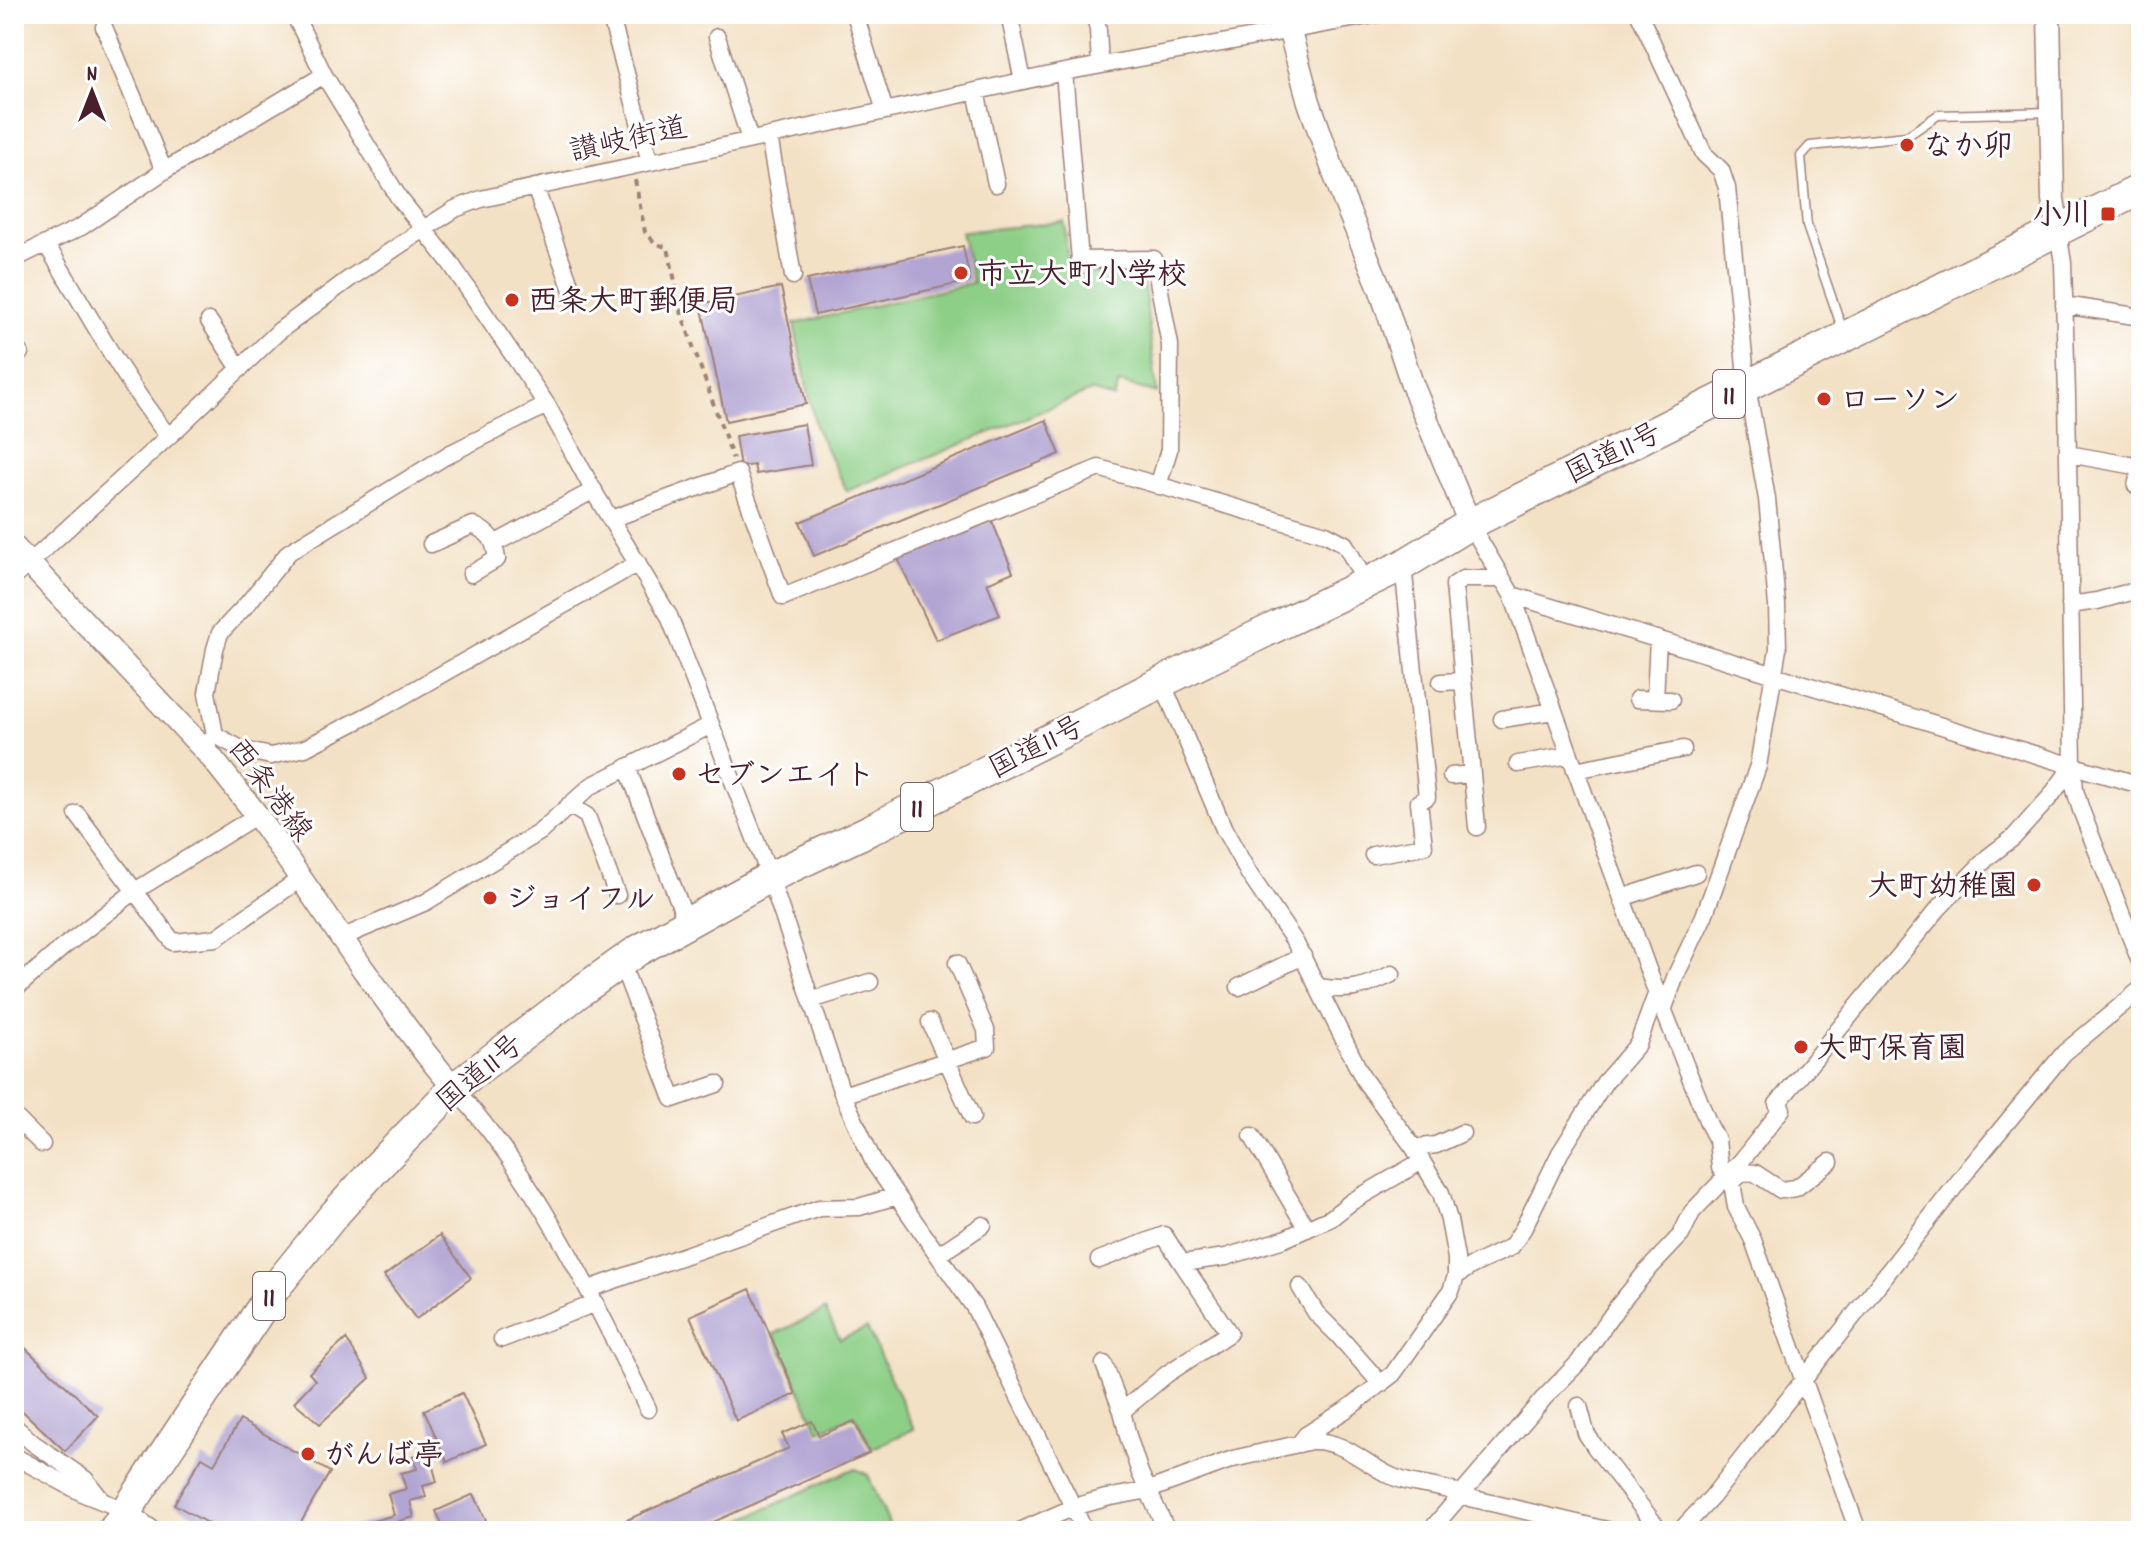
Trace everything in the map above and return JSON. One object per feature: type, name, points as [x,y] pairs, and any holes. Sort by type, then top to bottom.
[{"type":"highway","name":"国道11号","points":[[114,1518],[275,1288],[378,1166],[454,1088],[621,962],[770,877],[1403,565],[1470,524],[2141,189]]},
{"type":"street","points":[[294,14],[324,75],[399,198],[449,261],[547,405],[669,616],[770,877],[843,1095],[874,1163],[974,1307],[1085,1531]]},
{"type":"street","points":[[610,14],[650,162]]},
{"type":"street","points":[[855,14],[885,111]]},
{"type":"street","points":[[1009,14],[1023,81]]},
{"type":"street","points":[[1095,14],[1100,65]]},
{"type":"street","name":"讃岐街道","points":[[19,563],[168,436],[279,331],[455,209],[481,199],[1287,22],[1379,14]]},
{"type":"street","points":[[1639,14],[1704,154],[1721,170],[1727,188],[1747,386],[1767,499],[1778,649],[1758,766],[1704,916],[1664,1008]]},
{"type":"street","points":[[2049,14],[2053,199],[2063,263],[2075,790],[2141,964]]},
{"type":"street","points":[[1287,22],[1309,102],[1380,288],[1412,384],[1470,524],[1512,595],[1657,992],[1717,1140],[1720,1168],[1729,1178],[1736,1207],[1753,1240],[1858,1531]]},
{"type":"street","points":[[104,27],[164,171]]},
{"type":"street","points":[[717,37],[750,140]]},
{"type":"street","points":[[1064,72],[1080,260],[1154,259],[1170,345],[1169,450],[1158,486]]},
{"type":"street","points":[[14,259],[81,227],[164,171],[324,75]]},
{"type":"street","points":[[976,91],[996,184]]},
{"type":"street","points":[[769,136],[793,276]]},
{"type":"street","points":[[535,187],[572,290]]},
{"type":"street","points":[[46,244],[145,408],[168,436]]},
{"type":"street","points":[[2064,305],[2141,317]]},
{"type":"street","points":[[209,321],[240,369]]},
{"type":"street","points":[[547,405],[449,454],[289,552],[220,633],[207,693],[208,741],[271,756],[305,748],[382,708],[638,563]]},
{"type":"street","points":[[2068,454],[2141,466],[2136,486],[2141,487]]},
{"type":"street","points":[[611,519],[738,473],[783,597],[1099,468],[1326,534],[1345,544],[1366,583]]},
{"type":"street","points":[[494,544],[594,490]]},
{"type":"street","points":[[431,544],[473,525],[488,533],[497,559],[471,574]]},
{"type":"street","name":"西条港線","points":[[19,563],[208,741],[341,938],[454,1088]]},
{"type":"street","points":[[1373,855],[1424,846],[1419,802],[1427,797],[1403,565]]},
{"type":"street","points":[[1477,827],[1454,585],[1463,579],[1502,579]]},
{"type":"street","points":[[2070,605],[2141,589]]},
{"type":"street","points":[[1512,595],[2141,785]]},
{"type":"street","points":[[1637,699],[1663,700],[1658,639]]},
{"type":"street","points":[[1441,682],[1463,681]]},
{"type":"street","points":[[1162,682],[1224,829],[1249,874],[1303,956],[1364,1080],[1418,1154],[1441,1193],[1456,1258],[1456,1276],[1451,1291],[1393,1374],[1313,1429],[1299,1444]]},
{"type":"street","points":[[1502,719],[1554,711]]},
{"type":"street","points":[[341,938],[426,902],[540,832],[591,786],[711,725]]},
{"type":"street","points":[[1518,764],[1573,763],[1683,749]]},
{"type":"street","points":[[1430,1531],[1544,1398],[1579,1362],[1618,1306],[1681,1235],[1692,1212],[1729,1178],[1782,1109],[1777,1104],[1938,909],[1988,857],[2013,838],[2073,766]]},
{"type":"street","points":[[627,767],[687,923]]},
{"type":"street","points":[[1451,776],[1472,774]]},
{"type":"street","points":[[569,805],[587,816],[617,895]]},
{"type":"street","points":[[77,814],[173,942],[216,938],[300,879]]},
{"type":"street","points":[[14,990],[135,891],[257,815]]},
{"type":"street","points":[[1622,898],[1696,873]]},
{"type":"street","points":[[1239,987],[1303,956]]},
{"type":"street","points":[[621,962],[673,1099],[717,1084]]},
{"type":"street","points":[[843,1095],[987,1047],[986,1030],[957,963]]},
{"type":"street","points":[[1318,987],[1341,991],[1366,986],[1392,974]]},
{"type":"street","points":[[811,1000],[870,982]]},
{"type":"street","points":[[1680,1531],[1712,1497],[1970,1167],[2064,1053],[2141,989]]},
{"type":"street","points":[[1456,1276],[1511,1247],[1560,1153],[1604,1083],[1638,1044],[1657,992]]},
{"type":"street","points":[[930,1022],[972,1117]]},
{"type":"street","points":[[454,1088],[486,1123],[544,1211],[593,1296],[648,1409]]},
{"type":"street","points":[[14,1116],[42,1144]]},
{"type":"street","points":[[1182,1263],[1226,1257],[1284,1239],[1331,1218],[1418,1154],[1462,1133]]},
{"type":"street","points":[[1252,1136],[1307,1229]]},
{"type":"street","points":[[1729,1178],[1743,1172],[1755,1173],[1781,1190],[1796,1188],[1830,1162]]},
{"type":"street","points":[[502,1339],[593,1296],[819,1208],[859,1207],[897,1196]]},
{"type":"street","points":[[938,1255],[983,1225]]},
{"type":"street","points":[[1099,1260],[1164,1235],[1229,1333],[1167,1374],[1122,1411]]},
{"type":"street","points":[[1300,1287],[1316,1313],[1381,1384]]},
{"type":"street","points":[[1104,1364],[1140,1473],[1167,1531]]},
{"type":"street","points":[[1579,1406],[1586,1433],[1595,1447],[1660,1531]]},
{"type":"street","points":[[14,1429],[85,1479],[114,1518]]},
{"type":"street","points":[[1020,1531],[1074,1507],[1149,1490],[1233,1459],[1311,1441],[1345,1448],[1391,1477],[1611,1531]]},
{"type":"street","points":[[14,1456],[84,1494],[114,1518],[155,1531]]},
{"type":"lane","points":[[1845,337],[1807,226],[1801,156],[1810,146],[1907,136],[1938,115],[2052,112]]},
{"type":"path","points":[[632,166],[645,232],[655,243],[668,248],[682,315],[738,473]]},
{"type":"green space","points":[[1064,222],[1069,275],[1137,272],[1143,278],[1157,393],[1119,383],[1114,398],[1091,391],[847,491],[816,428],[794,324],[973,283],[961,232]]},
{"type":"green space","points":[[825,1310],[840,1340],[867,1328],[914,1429],[871,1449],[855,1415],[819,1431],[774,1334]]},
{"type":"green space","points":[[856,1469],[868,1475],[892,1531],[718,1531],[848,1471]]},
{"type":"building","points":[[963,246],[970,281],[815,315],[807,280]]},
{"type":"building","points":[[781,287],[806,404],[726,421],[701,304]]},
{"type":"building","points":[[1046,420],[1060,454],[814,556],[800,522]]},
{"type":"building","points":[[804,424],[811,465],[756,474],[754,465],[740,467],[735,436]]},
{"type":"building","points":[[992,521],[1013,572],[987,583],[1000,615],[936,640],[898,559]]},
{"type":"building","points":[[440,1235],[471,1278],[416,1319],[384,1276]]},
{"type":"building","points":[[750,1289],[796,1394],[736,1421],[690,1316]]},
{"type":"building","points":[[346,1339],[370,1378],[320,1424],[294,1402],[315,1380],[309,1373]]},
{"type":"building","points":[[21,1344],[98,1416],[65,1451],[14,1403],[14,1351]]},
{"type":"building","points":[[462,1393],[486,1444],[447,1462],[424,1410]]},
{"type":"building","points":[[240,1420],[330,1472],[296,1531],[221,1531],[174,1504],[202,1457],[214,1464]]},
{"type":"building","points":[[812,1421],[819,1436],[854,1421],[869,1453],[693,1531],[602,1531],[789,1448],[782,1434]]},
{"type":"building","points":[[429,1452],[437,1482],[423,1486],[426,1497],[410,1501],[414,1517],[399,1521],[401,1531],[338,1531],[394,1515],[388,1494],[406,1489],[401,1473],[417,1469],[413,1456]]},
{"type":"building","points":[[474,1494],[491,1531],[445,1531],[436,1511]]},
{"type":"place","name":"なか卯","points":[[1907,145]]},
{"type":"place","name":"小川","points":[[2108,214]]},
{"type":"place","name":"市立大町小学校","points":[[961,273]]},
{"type":"place","name":"西条大町郵便局","points":[[512,300]]},
{"type":"place","name":"ローソン","points":[[1824,399]]},
{"type":"place","name":"セブンエイト","points":[[679,774]]},
{"type":"place","name":"大町幼稚園","points":[[2034,885]]},
{"type":"place","name":"ジョイフル","points":[[490,898]]},
{"type":"place","name":"大町保育園","points":[[1801,1047]]},
{"type":"place","name":"がんば亭","points":[[308,1454]]}]
